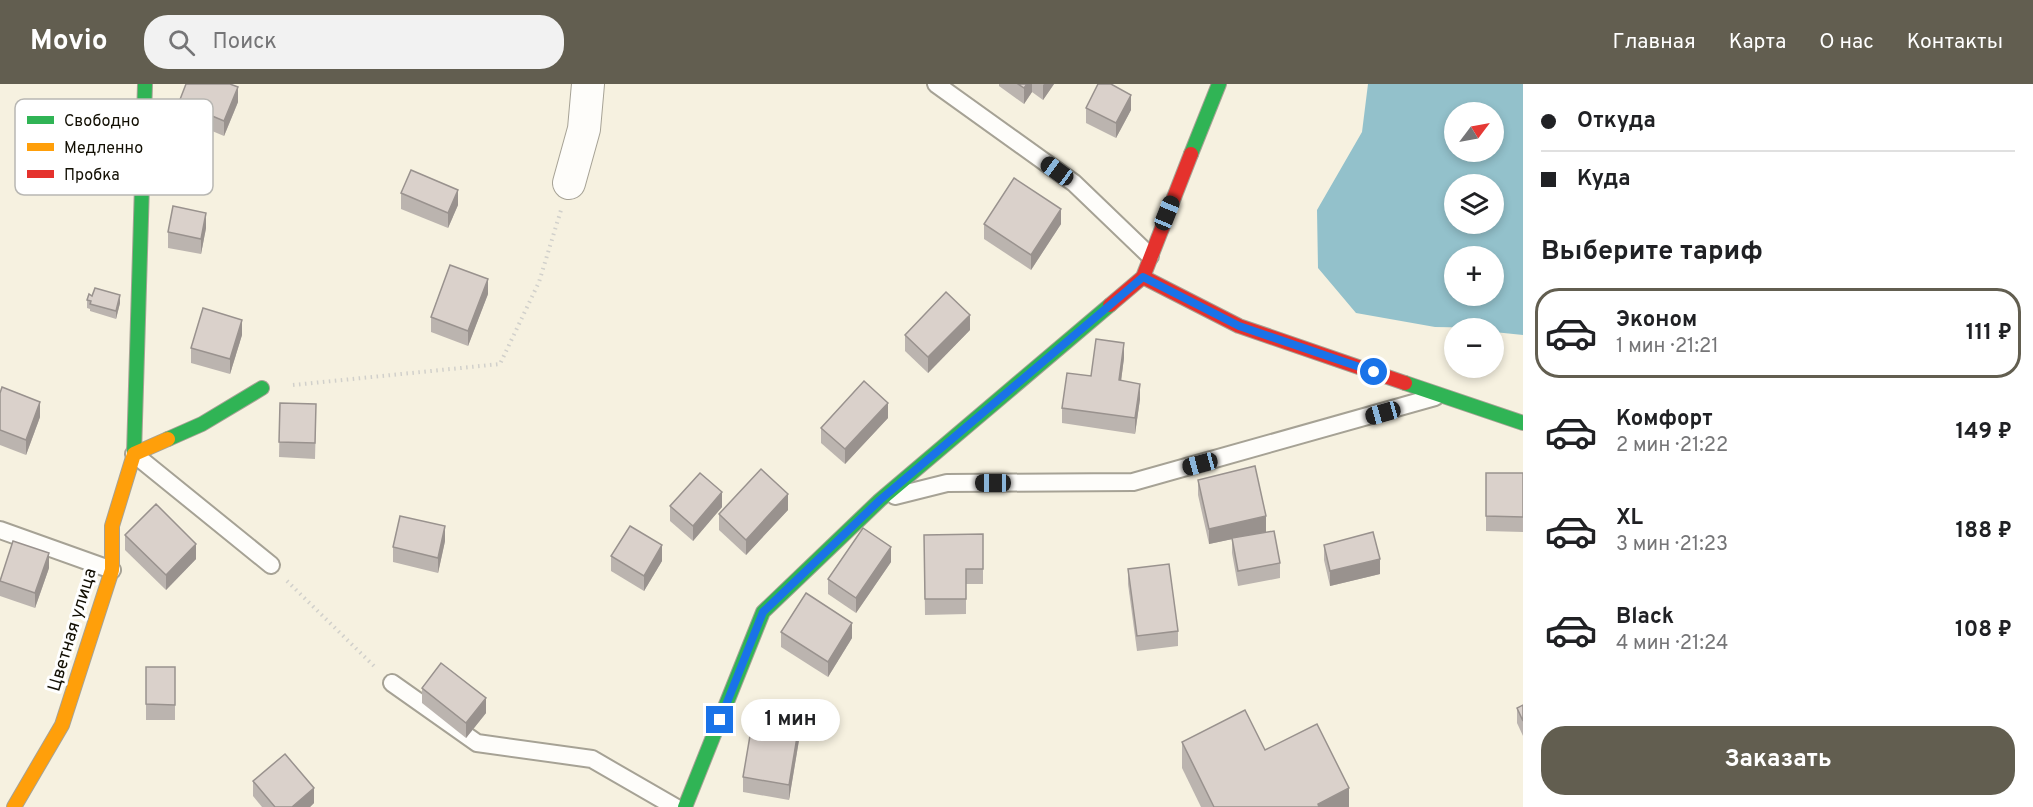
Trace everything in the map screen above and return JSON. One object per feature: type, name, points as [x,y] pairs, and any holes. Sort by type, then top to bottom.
[{"type":"street","name":"Цветная улица","points":[[145,84],[145,99]]},
{"type":"street","points":[[569,183],[584,129],[588,84]]},
{"type":"street","points":[[685,807],[763,612],[880,500],[1143,277],[1219,84]]},
{"type":"street","name":"Цветная улица","points":[[14,807],[62,725],[112,570],[108,552],[116,506],[134,454],[136,306],[143,195]]},
{"type":"street","points":[[1143,277],[1239,326],[1523,423]]},
{"type":"street","points":[[134,454],[202,424],[262,388]]},
{"type":"lane","points":[[936,84],[1074,183],[1150,256]]},
{"type":"lane","points":[[880,500],[947,483],[1133,482],[1442,395]]},
{"type":"lane","points":[[134,454],[271,565]]},
{"type":"lane","points":[[0,530],[112,570]]},
{"type":"lane","points":[[392,683],[477,743],[592,759],[675,807]]},
{"type":"path","points":[[262,388],[500,364],[539,282],[569,183]]},
{"type":"path","points":[[271,565],[392,683]]},
{"type":"water","points":[[1368,84],[1523,84],[1523,335],[1504,333],[1504,318],[1444,318],[1444,327],[1435,327],[1356,313],[1318,268],[1317,210],[1362,132]]},
{"type":"building","points":[[186,84],[230,84],[238,87],[224,121],[213,116],[213,99],[180,99]]},
{"type":"building","points":[[1098,84],[1111,84],[1131,95],[1116,123],[1086,108]]},
{"type":"building","points":[[411,170],[458,190],[448,213],[401,193]]},
{"type":"building","points":[[1014,178],[1061,209],[1031,255],[984,224]]},
{"type":"building","points":[[173,206],[206,213],[201,239],[168,232]]},
{"type":"building","points":[[450,265],[488,279],[468,331],[431,317]]},
{"type":"building","points":[[95,288],[120,295],[116,311],[90,304],[91,301],[87,300],[89,294],[92,296]]},
{"type":"building","points":[[946,292],[970,315],[928,357],[905,335]]},
{"type":"building","points":[[203,308],[242,320],[230,359],[191,348]]},
{"type":"building","points":[[1096,339],[1124,343],[1119,380],[1140,384],[1135,418],[1062,408],[1067,373],[1091,376]]},
{"type":"building","points":[[864,381],[888,403],[845,449],[821,428]]},
{"type":"building","points":[[2,387],[40,402],[26,440],[0,430]]},
{"type":"building","points":[[280,403],[316,404],[315,443],[279,442]]},
{"type":"building","points":[[1255,466],[1266,516],[1209,529],[1198,480]]},
{"type":"building","points":[[761,469],[788,494],[746,540],[719,514]]},
{"type":"building","points":[[700,473],[722,492],[693,526],[670,506]]},
{"type":"building","points":[[1486,473],[1523,473],[1523,517],[1486,516]]},
{"type":"building","points":[[156,504],[196,544],[166,575],[125,535]]},
{"type":"building","points":[[400,516],[445,526],[438,558],[393,547]]},
{"type":"building","points":[[630,526],[662,545],[644,576],[611,556]]},
{"type":"building","points":[[863,528],[891,547],[856,598],[828,579]]},
{"type":"building","points":[[1274,531],[1280,563],[1238,571],[1232,538]]},
{"type":"building","points":[[1373,532],[1380,559],[1330,571],[1324,545]]},
{"type":"building","points":[[983,534],[983,569],[966,569],[966,599],[925,599],[924,535]]},
{"type":"building","points":[[13,541],[49,553],[35,593],[0,581]]},
{"type":"building","points":[[1169,564],[1178,631],[1137,636],[1128,569]]},
{"type":"building","points":[[806,593],[852,623],[828,662],[781,632]]},
{"type":"building","points":[[441,663],[486,698],[466,723],[422,688]]},
{"type":"building","points":[[146,667],[175,667],[175,705],[146,704]]},
{"type":"building","points":[[1523,705],[1523,721],[1517,708]]},
{"type":"building","points":[[1245,710],[1265,750],[1317,724],[1349,788],[1318,804],[1319,807],[1214,807],[1182,742]]},
{"type":"building","points":[[754,712],[800,719],[789,785],[743,777]]},
{"type":"building","points":[[285,754],[314,788],[292,807],[275,807],[253,781]]},
{"type":"traffic: fast","points":[[145,84],[145,99]]},
{"type":"traffic: fast","points":[[1191,154],[1219,84]]},
{"type":"traffic: fast","points":[[134,454],[142,195]]},
{"type":"traffic: fast","points":[[685,807],[763,612],[880,500],[1110,305]]},
{"type":"traffic: fast","points":[[1405,383],[1523,423]]},
{"type":"traffic: fast","points":[[168,439],[202,424],[262,388]]},
{"type":"traffic: slow","points":[[14,807],[62,725],[112,570],[112,526],[134,454],[168,439]]},
{"type":"traffic: jam","points":[[1110,305],[1143,277],[1191,154]]},
{"type":"traffic: jam","points":[[1143,277],[1239,326],[1405,383]]},
{"type":"route","points":[[720,720],[763,612],[880,500],[1143,277],[1239,326],[1374,372]]}]
